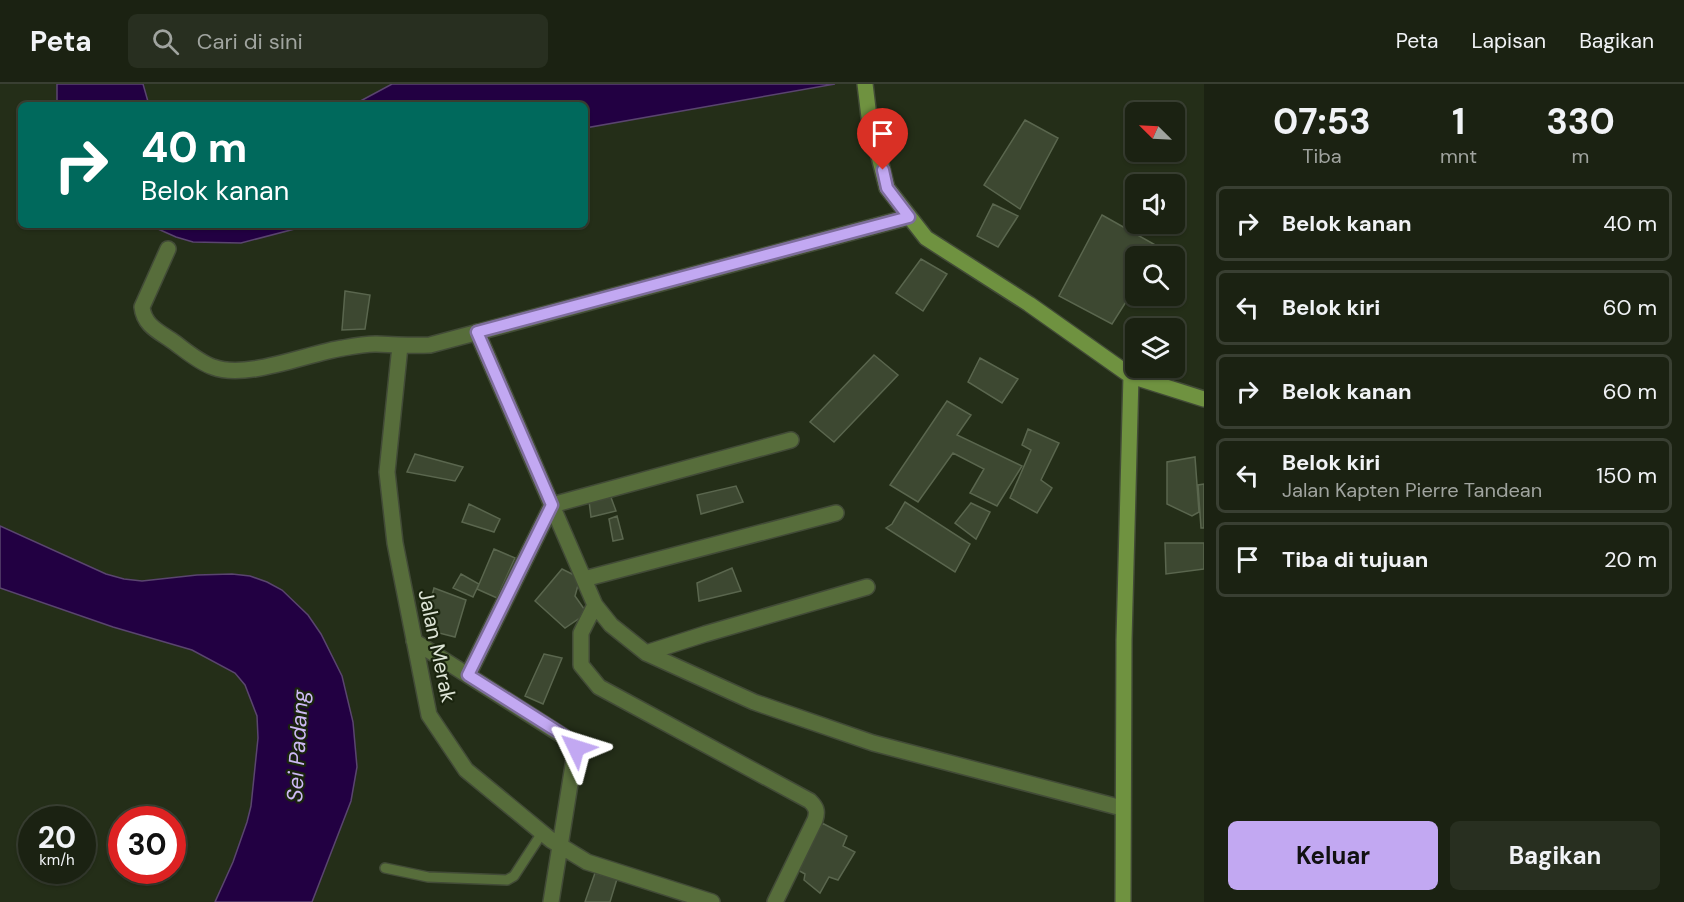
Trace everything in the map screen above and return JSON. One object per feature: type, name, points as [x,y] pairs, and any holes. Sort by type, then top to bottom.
[{"type":"main road","points":[[866,84],[869,117],[887,188],[926,238],[1029,304],[1125,372]]},
{"type":"main road","points":[[1123,902],[1124,640],[1131,378]]},
{"type":"main road","points":[[1137,378],[1204,399]]},
{"type":"street","points":[[168,249],[142,308],[143,316],[150,325],[205,364],[228,370],[254,369],[340,348],[374,344],[430,345],[909,217]]},
{"type":"street","points":[[477,332],[595,605],[611,625],[646,653],[754,702],[873,743],[1122,808]]},
{"type":"street","name":"Jalan Merak","points":[[400,346],[387,472],[395,543],[429,715],[466,770],[561,847],[587,862],[712,902]]},
{"type":"street","points":[[468,675],[552,505],[791,440]]},
{"type":"street","points":[[584,579],[836,513]]},
{"type":"street","points":[[646,653],[867,587]]},
{"type":"street","points":[[595,605],[581,633],[581,665],[599,687],[810,801],[815,806],[817,811],[815,820],[775,902]]},
{"type":"street","points":[[414,641],[574,743],[575,753],[551,902]]},
{"type":"lane","points":[[385,868],[428,877],[507,880],[514,876],[542,833]]},
{"type":"water","points":[[57,84],[143,84],[148,102],[57,102]]},
{"type":"water","points":[[392,84],[835,84],[588,127],[588,102],[359,102]]},
{"type":"water","points":[[156,228],[298,228],[241,243],[193,242]]},
{"type":"water","name":"Sei Padang","points":[[0,526],[106,574],[124,579],[142,581],[232,574],[250,576],[282,590],[308,615],[321,634],[342,676],[353,722],[357,767],[351,801],[312,902],[215,902],[233,862],[251,806],[258,738],[257,716],[245,685],[235,673],[192,650],[113,627],[0,588]]},
{"type":"building","points":[[1025,120],[1058,138],[1020,209],[984,185]]},
{"type":"building","points":[[993,204],[1018,216],[998,247],[977,236]]},
{"type":"building","points":[[1102,215],[1125,228],[1125,234],[1136,234],[1157,246],[1125,246],[1125,303],[1112,324],[1059,296]]},
{"type":"building","points":[[921,259],[947,274],[923,311],[896,293]]},
{"type":"building","points":[[345,291],[370,295],[365,329],[342,330]]},
{"type":"building","points":[[874,355],[898,375],[834,442],[810,422]]},
{"type":"building","points":[[980,358],[1018,379],[1002,403],[968,382]]},
{"type":"building","points":[[947,401],[971,415],[957,435],[1022,466],[997,506],[970,493],[984,469],[953,453],[918,502],[890,485]]},
{"type":"building","points":[[1028,429],[1059,443],[1041,480],[1052,488],[1037,513],[1010,498],[1031,450],[1022,445]]},
{"type":"building","points":[[415,454],[463,467],[455,481],[407,472]]},
{"type":"building","points":[[1195,457],[1199,512],[1192,516],[1167,504],[1167,462]]},
{"type":"building","points":[[1204,484],[1204,528],[1201,528],[1198,485]]},
{"type":"building","points":[[736,486],[743,502],[701,514],[697,495]]},
{"type":"building","points":[[609,492],[616,511],[591,517],[589,501]]},
{"type":"building","points":[[905,502],[970,544],[955,572],[886,528],[892,524]]},
{"type":"building","points":[[971,503],[990,512],[976,539],[955,523]]},
{"type":"building","points":[[469,504],[500,519],[494,532],[462,522]]},
{"type":"building","points":[[617,516],[623,539],[613,541],[609,519]]},
{"type":"building","points":[[1165,543],[1204,543],[1204,569],[1166,574]]},
{"type":"building","points":[[494,549],[515,558],[497,598],[477,589]]},
{"type":"building","points":[[732,568],[741,591],[699,601],[697,583]]},
{"type":"building","points":[[562,569],[580,578],[575,596],[587,613],[565,628],[535,601]]},
{"type":"building","points":[[461,574],[479,584],[473,597],[453,588]]},
{"type":"building","points":[[434,588],[466,600],[455,637],[431,631],[427,614]]},
{"type":"building","points":[[544,654],[562,658],[543,704],[525,696]]},
{"type":"building","points":[[822,823],[847,836],[843,846],[855,852],[838,880],[829,877],[820,893],[804,880],[805,874],[796,869]]},
{"type":"building","points":[[595,873],[617,879],[610,902],[585,902]]},
{"type":"route","points":[[576,748],[571,740],[468,675],[552,505],[477,332],[909,217],[887,188],[883,170]]}]
